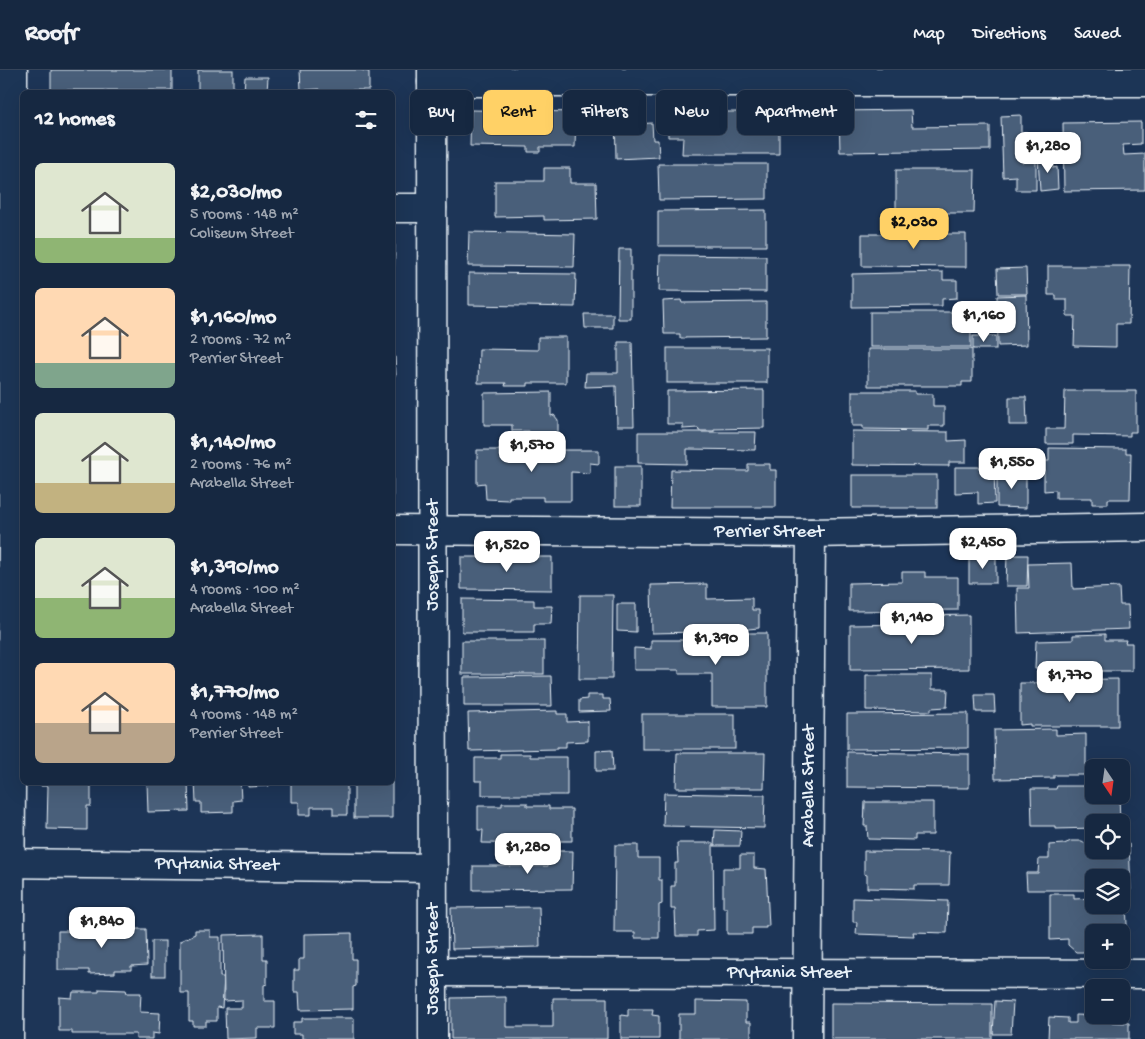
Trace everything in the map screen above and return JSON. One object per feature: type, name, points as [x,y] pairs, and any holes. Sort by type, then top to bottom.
[{"type":"street","points":[[8,1039],[5,864],[12,534],[13,70]]},
{"type":"street","points":[[432,76],[1145,82]]},
{"type":"street","name":"Joseph Street","points":[[432,76],[433,1039]]},
{"type":"street","points":[[395,208],[432,208]]},
{"type":"street","name":"Perrier Street","points":[[395,530],[811,533],[1145,527]]},
{"type":"street","name":"Arabella Street","points":[[807,1039],[811,533]]},
{"type":"street","name":"Prytania Street","points":[[5,864],[433,868]]},
{"type":"street","name":"Prytania Street","points":[[434,972],[1145,974]]},
{"type":"building","points":[[51,70],[172,70],[172,90],[51,90]]},
{"type":"building","points":[[198,70],[233,70],[233,90],[198,90]]},
{"type":"building","points":[[300,70],[360,70],[369,72],[369,90],[301,90]]},
{"type":"building","points":[[245,77],[268,77],[267,90],[244,90]]},
{"type":"building","points":[[473,110],[483,110],[483,135],[553,135],[553,112],[563,112],[563,135],[575,135],[575,147],[540,147],[540,152],[528,152],[528,147],[470,146],[470,135],[473,135]]},
{"type":"building","points":[[911,110],[912,127],[990,126],[990,150],[840,152],[840,135],[854,135],[854,111]]},
{"type":"building","points":[[727,112],[737,112],[737,135],[779,135],[779,154],[682,154],[683,137],[668,137],[668,135],[727,135]]},
{"type":"building","points":[[1021,115],[1021,132],[1027,132],[1027,159],[1022,159],[1022,162],[1036,162],[1036,190],[1016,190],[1016,176],[1003,177],[1001,116]]},
{"type":"building","points":[[1141,122],[1141,144],[1123,145],[1124,155],[1145,154],[1145,190],[1064,191],[1063,123]]},
{"type":"building","points":[[646,123],[652,123],[653,140],[658,140],[659,157],[616,159],[615,135],[646,135]]},
{"type":"building","points":[[1053,156],[1053,168],[1057,167],[1058,189],[1040,191],[1038,157]]},
{"type":"building","points":[[658,164],[767,164],[767,199],[659,200]]},
{"type":"building","points":[[544,168],[570,168],[570,183],[596,183],[597,219],[544,220],[544,216],[495,217],[495,181],[544,181]]},
{"type":"building","points":[[896,170],[975,170],[974,213],[896,213]]},
{"type":"building","points":[[766,210],[766,246],[658,246],[658,211]]},
{"type":"building","points":[[469,232],[575,234],[574,267],[468,266]]},
{"type":"building","points":[[862,234],[966,234],[966,267],[862,266]]},
{"type":"building","points":[[619,249],[631,249],[631,319],[618,319]]},
{"type":"building","points":[[660,255],[766,256],[766,292],[659,291]]},
{"type":"building","points":[[1048,266],[1130,266],[1129,324],[1116,324],[1116,347],[1074,346],[1075,316],[1067,316],[1067,300],[1056,300],[1056,295],[1048,295]]},
{"type":"building","points":[[1026,268],[1027,294],[998,294],[997,269]]},
{"type":"building","points":[[943,272],[943,280],[957,280],[957,298],[942,299],[942,306],[852,307],[852,274]]},
{"type":"building","points":[[469,273],[576,274],[575,307],[469,305]]},
{"type":"building","points":[[1026,295],[1027,345],[998,346],[997,296]]},
{"type":"building","points":[[681,300],[682,303],[766,302],[766,337],[680,338],[680,334],[664,334],[663,301]]},
{"type":"building","points":[[870,312],[971,312],[971,347],[870,347]]},
{"type":"building","points":[[584,314],[613,314],[613,328],[585,328]]},
{"type":"building","points":[[973,336],[996,336],[996,349],[973,349]]},
{"type":"building","points":[[538,337],[566,337],[566,383],[528,383],[528,386],[505,386],[506,383],[478,383],[479,349],[538,350]]},
{"type":"building","points":[[618,342],[632,342],[634,426],[617,426],[616,386],[585,387],[586,373],[618,373]]},
{"type":"building","points":[[667,348],[767,348],[767,383],[667,383]]},
{"type":"building","points":[[868,349],[972,349],[972,382],[962,382],[962,386],[868,386]]},
{"type":"building","points":[[764,390],[764,428],[699,431],[698,428],[683,429],[683,424],[667,424],[667,391]]},
{"type":"building","points":[[852,391],[915,391],[915,394],[933,394],[933,406],[944,406],[944,426],[928,426],[928,430],[863,429],[863,426],[852,426]]},
{"type":"building","points":[[1065,391],[1136,391],[1136,432],[1130,432],[1130,436],[1073,435],[1073,444],[1046,444],[1046,429],[1064,429]]},
{"type":"building","points":[[551,392],[551,416],[554,415],[558,420],[558,431],[554,437],[533,437],[533,433],[529,433],[529,431],[512,431],[512,425],[484,425],[484,393]]},
{"type":"building","points":[[1009,397],[1026,397],[1027,425],[1009,425]]},
{"type":"building","points":[[852,431],[948,432],[948,441],[966,440],[966,462],[949,462],[949,466],[852,465]]},
{"type":"building","points":[[638,432],[756,432],[755,450],[687,449],[687,464],[638,463]]},
{"type":"building","points":[[1049,448],[1126,449],[1126,453],[1131,453],[1130,499],[1108,499],[1108,504],[1092,504],[1092,498],[1056,498],[1056,490],[1044,491],[1044,461],[1049,461]]},
{"type":"building","points":[[477,450],[599,450],[599,464],[590,463],[590,473],[571,472],[571,501],[543,501],[543,497],[509,497],[509,500],[486,499],[485,483],[477,484]]},
{"type":"building","points":[[748,464],[770,464],[770,470],[776,470],[776,507],[670,507],[671,470],[748,471]]},
{"type":"building","points":[[615,466],[641,466],[641,506],[615,506]]},
{"type":"building","points":[[955,467],[994,467],[995,503],[978,504],[978,492],[955,493]]},
{"type":"building","points":[[997,472],[1026,472],[1026,508],[997,507]]},
{"type":"building","points":[[852,475],[937,475],[937,508],[852,508]]},
{"type":"building","points":[[1007,555],[1028,555],[1027,586],[1006,586]]},
{"type":"building","points":[[996,556],[996,583],[969,583],[969,557]]},
{"type":"building","points":[[461,557],[552,557],[552,590],[461,589]]},
{"type":"building","points":[[1072,563],[1073,589],[1119,587],[1120,605],[1128,605],[1129,629],[1018,633],[1017,588],[1029,588],[1028,564]]},
{"type":"building","points":[[902,572],[925,572],[925,577],[958,577],[958,610],[849,611],[849,583],[902,582]]},
{"type":"building","points":[[707,584],[707,599],[752,598],[752,610],[759,610],[759,628],[748,629],[747,632],[730,632],[730,635],[699,636],[699,632],[652,633],[651,585]]},
{"type":"building","points":[[580,595],[613,595],[612,679],[579,679]]},
{"type":"building","points":[[462,599],[534,600],[534,606],[552,606],[551,624],[534,624],[534,632],[462,632]]},
{"type":"building","points":[[617,604],[636,604],[636,632],[617,631]]},
{"type":"building","points":[[969,615],[969,669],[850,670],[850,625],[915,624],[915,616]]},
{"type":"building","points":[[740,633],[767,633],[767,707],[712,707],[712,674],[679,674],[679,670],[634,670],[634,648],[651,649],[651,640],[740,640]]},
{"type":"building","points":[[1105,634],[1105,640],[1126,640],[1125,643],[1132,643],[1132,671],[1052,671],[1052,669],[1035,669],[1036,641],[1073,640],[1073,635]]},
{"type":"building","points":[[462,641],[544,641],[544,674],[462,674]]},
{"type":"building","points":[[866,675],[932,675],[932,689],[948,689],[947,707],[931,708],[931,711],[866,710]]},
{"type":"building","points":[[551,676],[552,706],[464,706],[464,677]]},
{"type":"building","points":[[1118,679],[1118,726],[1020,725],[1020,683],[1045,683],[1045,680]]},
{"type":"building","points":[[587,695],[603,695],[603,699],[610,699],[611,711],[579,712],[579,700],[587,699]]},
{"type":"building","points":[[975,695],[994,695],[995,712],[976,712]]},
{"type":"building","points":[[557,711],[557,714],[567,714],[567,722],[588,721],[588,741],[566,742],[566,747],[557,747],[557,749],[469,751],[468,713]]},
{"type":"building","points":[[968,713],[968,748],[847,749],[847,714]]},
{"type":"building","points":[[642,714],[735,714],[735,749],[642,749]]},
{"type":"building","points":[[1056,729],[1056,735],[1086,734],[1085,775],[1054,775],[1054,778],[995,779],[994,730]]},
{"type":"building","points":[[612,750],[613,771],[596,771],[596,751]]},
{"type":"building","points":[[847,752],[969,754],[969,788],[847,787]]},
{"type":"building","points":[[677,753],[765,753],[764,788],[676,788]]},
{"type":"building","points":[[500,754],[530,754],[530,757],[567,757],[567,795],[482,795],[482,781],[475,781],[475,758],[500,758]]},
{"type":"building","points":[[91,785],[91,806],[87,806],[87,830],[47,829],[48,786],[41,786]]},
{"type":"building","points":[[147,785],[188,785],[189,811],[148,812]]},
{"type":"building","points":[[195,785],[240,785],[241,800],[233,801],[233,812],[201,813],[201,802],[196,802]]},
{"type":"building","points":[[248,785],[269,785],[269,786],[248,787]]},
{"type":"building","points":[[291,785],[347,785],[347,815],[333,815],[333,807],[311,807],[311,815],[299,815],[299,802],[291,802]]},
{"type":"building","points":[[354,785],[392,785],[392,818],[354,818]]},
{"type":"building","points":[[1057,786],[1085,786],[1085,804],[1119,804],[1120,814],[1085,814],[1085,828],[1055,829],[1055,826],[1032,826],[1031,789],[1056,789]]},
{"type":"building","points":[[664,793],[765,795],[764,828],[663,826]]},
{"type":"building","points":[[865,802],[933,802],[933,835],[915,835],[915,840],[868,839],[867,826],[864,826]]},
{"type":"building","points":[[502,803],[527,803],[527,806],[549,806],[549,809],[572,809],[572,841],[548,841],[548,844],[482,843],[483,830],[478,830],[478,806],[502,806]]},
{"type":"building","points":[[715,830],[741,831],[740,846],[714,846]]},
{"type":"building","points":[[1071,841],[1082,841],[1085,843],[1085,859],[1130,859],[1131,890],[1130,869],[1085,869],[1085,890],[1027,890],[1026,873],[1038,873],[1039,859],[1049,859],[1049,845],[1064,844]]},
{"type":"building","points":[[677,843],[713,843],[714,930],[697,931],[697,936],[676,936],[675,909],[671,909],[671,886],[675,886],[675,863],[678,863]]},
{"type":"building","points":[[615,845],[638,845],[638,858],[659,858],[659,880],[662,880],[662,904],[659,905],[659,938],[635,938],[635,932],[614,932]]},
{"type":"building","points":[[548,851],[573,851],[572,889],[473,890],[473,866],[548,866]]},
{"type":"building","points":[[864,851],[950,852],[949,885],[914,885],[914,889],[867,888],[867,875],[864,874]]},
{"type":"building","points":[[740,855],[754,855],[754,868],[766,869],[769,926],[766,926],[766,928],[752,928],[752,934],[727,934],[727,908],[723,908],[723,868],[740,868]]},
{"type":"building","points":[[1050,894],[1074,894],[1074,899],[1085,898],[1085,914],[1127,914],[1127,924],[1085,924],[1085,952],[1076,952],[1068,945],[1068,939],[1050,940]]},
{"type":"building","points":[[853,898],[948,901],[947,933],[913,932],[914,936],[856,934],[857,922],[853,922]]},
{"type":"building","points":[[539,907],[540,947],[452,949],[451,908]]},
{"type":"building","points":[[104,924],[131,924],[131,929],[146,929],[147,965],[131,966],[131,970],[115,970],[115,973],[89,974],[89,970],[58,970],[58,931],[104,928]]},
{"type":"building","points":[[195,930],[210,930],[210,937],[220,937],[220,977],[224,977],[222,1008],[217,1007],[217,1021],[206,1021],[206,1026],[193,1026],[193,1021],[189,1021],[189,993],[180,993],[180,941],[195,934]]},
{"type":"building","points":[[352,933],[352,959],[356,959],[356,986],[353,987],[353,1009],[300,1010],[299,992],[294,992],[294,970],[299,970],[299,959],[304,959],[304,934]]},
{"type":"building","points":[[263,934],[263,959],[267,959],[267,984],[264,985],[264,1001],[275,1001],[275,1028],[257,1028],[257,1038],[226,1039],[225,1008],[242,1008],[242,1000],[224,1001],[223,935]]},
{"type":"building","points":[[152,941],[165,941],[165,976],[152,976]]},
{"type":"building","points":[[99,989],[126,990],[127,993],[141,993],[140,1012],[160,1013],[159,1034],[152,1033],[152,1039],[136,1039],[136,1034],[72,1034],[72,1031],[59,1031],[59,997],[72,998],[73,992],[99,992]]},
{"type":"building","points":[[506,997],[506,1027],[553,1027],[553,998],[607,998],[607,1039],[451,1039],[451,998]]},
{"type":"building","points":[[696,1001],[746,1002],[746,1022],[751,1022],[751,1039],[679,1039],[679,1014],[696,1014]]},
{"type":"building","points":[[995,1001],[1013,1002],[1011,1034],[993,1034]]},
{"type":"building","points":[[831,1003],[992,1004],[992,1039],[831,1039]]},
{"type":"building","points":[[628,1009],[653,1009],[652,1015],[659,1016],[659,1039],[621,1039],[621,1015],[628,1016]]},
{"type":"building","points":[[1076,1015],[1085,1015],[1085,1024],[1129,1024],[1129,1039],[1048,1039],[1049,1017],[1068,1018],[1068,1023],[1076,1023]]},
{"type":"building","points":[[302,1018],[354,1018],[354,1039],[302,1039],[302,1034],[293,1034],[293,1022],[302,1022]]}]
